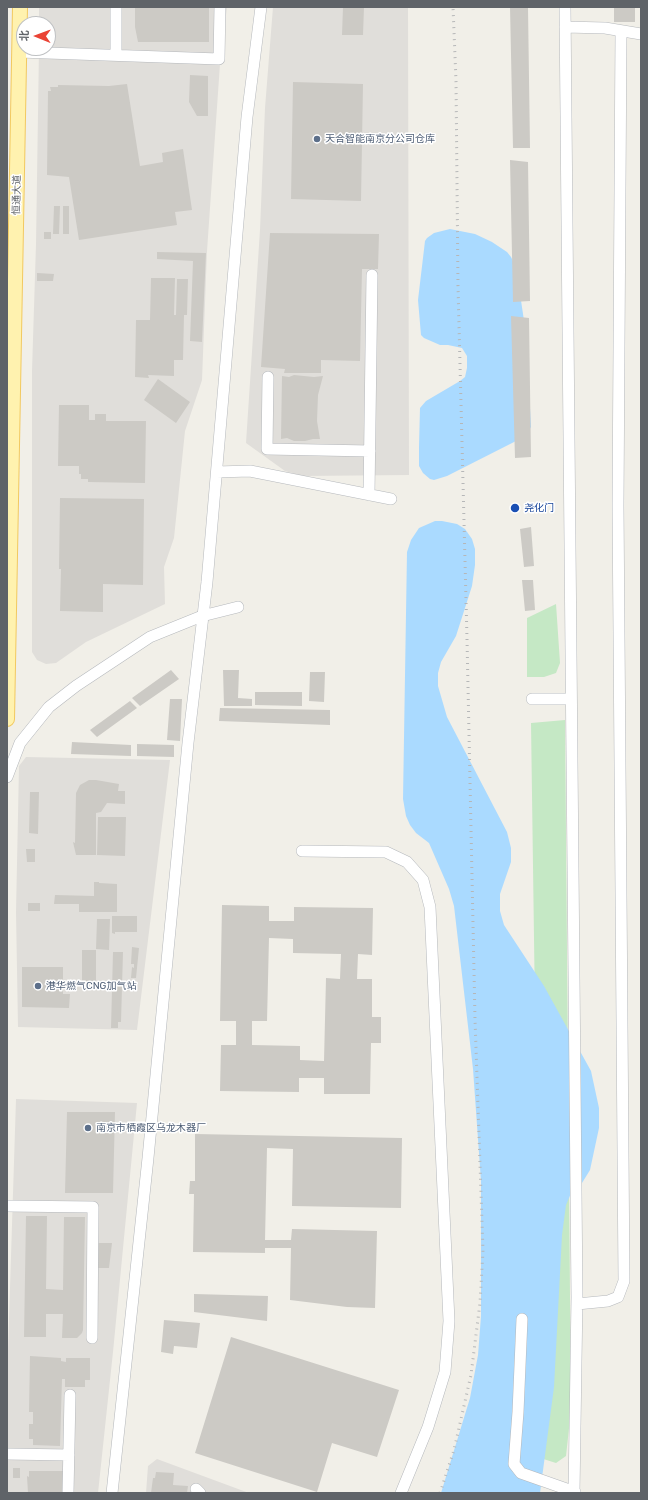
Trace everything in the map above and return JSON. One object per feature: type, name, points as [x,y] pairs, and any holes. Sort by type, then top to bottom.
[{"type":"main road","name":"恒通大道","points":[[7,719],[13,119],[19,56]]},
{"type":"lane","points":[[116,7],[116,54]]},
{"type":"lane","points":[[56,53],[218,59],[220,7]]},
{"type":"lane","points":[[112,1493],[149,1150],[188,743],[207,582],[246,117],[261,7]]},
{"type":"lane","points":[[522,1319],[514,1464],[521,1472],[574,1492],[577,1304],[565,7]]},
{"type":"lane","points":[[565,27],[605,28],[621,32],[641,34]]},
{"type":"lane","points":[[577,1304],[608,1301],[618,1297],[624,1281],[618,513],[621,32]]},
{"type":"lane","points":[[369,495],[372,275]]},
{"type":"lane","points":[[268,377],[267,449],[370,451]]},
{"type":"lane","points":[[217,472],[250,471],[391,499]]},
{"type":"lane","points":[[7,777],[20,743],[49,707],[76,686],[150,637],[202,616],[238,607]]},
{"type":"lane","points":[[532,698],[571,699]]},
{"type":"lane","points":[[302,851],[386,852],[407,862],[423,880],[430,907],[449,1320],[445,1372],[428,1427],[401,1493]]},
{"type":"lane","points":[[7,1206],[93,1207],[92,1338]]},
{"type":"lane","points":[[68,1493],[70,1395]]},
{"type":"lane","points":[[7,1454],[69,1455]]},
{"type":"shaded area","points":[[39,7],[227,7],[220,64],[207,251],[202,380],[185,431],[174,538],[164,567],[165,604],[86,642],[56,663],[46,664],[37,660],[32,652],[32,371],[36,244],[39,56],[56,56],[56,16],[39,16]]},
{"type":"shaded area","points":[[273,7],[408,7],[409,475],[302,476],[285,471],[246,443],[260,230],[265,108]]},
{"type":"shaded area","points":[[26,757],[170,760],[137,1030],[18,1027],[16,912],[19,766]]},
{"type":"shaded area","points":[[16,1099],[137,1103],[98,1493],[7,1493],[7,1382]]},
{"type":"shaded area","points":[[157,1459],[249,1493],[146,1493],[148,1466]]},
{"type":"green space","points":[[556,604],[560,663],[556,673],[544,677],[527,677],[527,618]]},
{"type":"green space","points":[[565,720],[571,1410],[566,1456],[556,1463],[537,1457],[540,1368],[531,723]]},
{"type":"water","points":[[450,229],[475,234],[492,242],[507,252],[516,267],[526,334],[531,427],[528,432],[518,440],[447,476],[434,480],[430,479],[423,473],[419,466],[420,408],[426,401],[465,377],[467,356],[462,348],[440,345],[424,338],[421,335],[418,300],[425,241],[434,233]]},
{"type":"water","points":[[435,521],[457,524],[465,529],[472,539],[475,549],[475,565],[472,586],[456,636],[441,662],[438,673],[438,686],[447,717],[507,832],[511,848],[511,862],[500,894],[500,911],[504,925],[544,986],[591,1071],[599,1108],[599,1128],[590,1170],[582,1183],[572,1191],[566,1205],[562,1235],[554,1387],[540,1493],[441,1493],[470,1398],[478,1355],[481,1316],[481,1181],[473,1069],[454,906],[449,889],[429,843],[416,833],[410,825],[406,816],[403,799],[407,552],[411,540],[419,528]]},
{"type":"building","points":[[135,7],[209,7],[209,42],[138,42],[135,27]]},
{"type":"building","points":[[343,7],[364,7],[363,35],[342,35]]},
{"type":"building","points":[[510,7],[528,8],[530,148],[513,148]]},
{"type":"building","points":[[614,7],[635,7],[635,22],[614,22]]},
{"type":"building","points":[[190,75],[208,76],[208,116],[197,116],[189,102]]},
{"type":"building","points":[[293,82],[363,84],[361,201],[291,199]]},
{"type":"building","points":[[127,84],[140,166],[163,162],[162,153],[183,149],[192,210],[175,212],[177,225],[79,240],[69,177],[47,175],[48,91],[51,91],[50,87],[58,87],[58,85],[109,86]]},
{"type":"building","points":[[510,160],[528,162],[530,301],[513,302]]},
{"type":"building","points":[[54,206],[60,206],[59,234],[53,234]]},
{"type":"building","points":[[63,206],[69,206],[69,234],[63,234]]},
{"type":"building","points":[[44,232],[51,232],[51,239],[44,239]]},
{"type":"building","points":[[270,233],[379,234],[378,269],[362,269],[360,361],[321,360],[321,373],[284,373],[285,369],[261,367]]},
{"type":"building","points":[[157,252],[206,253],[202,342],[190,341],[193,261],[157,259]]},
{"type":"building","points":[[37,273],[54,274],[53,281],[37,281]]},
{"type":"building","points":[[151,278],[175,278],[174,315],[176,315],[177,279],[188,279],[187,315],[184,315],[183,360],[174,360],[174,376],[148,375],[149,378],[135,377],[136,320],[150,320]]},
{"type":"building","points":[[511,316],[529,318],[531,457],[515,458]]},
{"type":"building","points":[[294,375],[314,377],[323,376],[318,395],[317,421],[320,439],[294,441],[287,438],[281,439],[282,376],[289,377]]},
{"type":"building","points":[[158,379],[190,402],[176,423],[144,400]]},
{"type":"building","points":[[59,405],[89,405],[89,420],[95,420],[95,414],[106,414],[106,421],[146,421],[145,483],[88,482],[88,479],[81,479],[81,474],[79,474],[79,466],[58,466]]},
{"type":"building","points":[[60,498],[144,499],[143,585],[103,584],[103,612],[60,611]]},
{"type":"building","points":[[531,527],[534,566],[524,567],[520,529]]},
{"type":"building","points":[[522,580],[533,580],[535,610],[525,611]]},
{"type":"building","points":[[171,670],[179,679],[140,706],[132,698]]},
{"type":"building","points":[[223,670],[239,670],[238,698],[252,699],[252,706],[224,706]]},
{"type":"building","points":[[310,672],[325,672],[324,702],[309,701]]},
{"type":"building","points":[[255,692],[302,692],[302,706],[255,705]]},
{"type":"building","points":[[170,699],[182,699],[180,741],[167,740]]},
{"type":"building","points":[[130,701],[137,708],[97,737],[90,730]]},
{"type":"building","points":[[220,708],[330,710],[330,725],[219,721]]},
{"type":"building","points":[[72,742],[131,745],[131,756],[71,754]]},
{"type":"building","points":[[137,744],[174,745],[174,757],[137,756]]},
{"type":"building","points":[[89,780],[119,784],[118,791],[125,791],[125,804],[107,803],[101,812],[96,813],[96,855],[76,855],[73,842],[75,843],[76,793],[80,785]]},
{"type":"building","points":[[30,792],[39,792],[38,834],[29,833]]},
{"type":"building","points":[[98,817],[126,817],[125,856],[97,855]]},
{"type":"building","points":[[26,849],[35,849],[35,862],[27,862]]},
{"type":"building","points":[[94,882],[117,884],[117,912],[79,912],[79,904],[54,904],[55,895],[94,896]]},
{"type":"building","points":[[28,903],[40,903],[40,911],[28,911]]},
{"type":"building","points":[[222,905],[269,906],[269,921],[294,921],[294,907],[373,908],[372,955],[358,954],[357,979],[372,979],[372,1017],[381,1017],[381,1043],[371,1043],[370,1094],[324,1094],[324,1078],[299,1078],[299,1092],[220,1091],[221,1045],[236,1045],[236,1021],[220,1021]],"holes":[[[269,938],[293,939],[293,953],[341,954],[340,979],[326,978],[324,1061],[300,1060],[300,1046],[252,1045],[252,1021],[267,1021]]]},
{"type":"building","points":[[112,916],[137,916],[137,932],[112,933]]},
{"type":"building","points":[[97,919],[110,919],[109,950],[96,949]]},
{"type":"building","points":[[132,947],[139,948],[136,978],[131,978],[132,967],[134,968],[134,964],[131,964]]},
{"type":"building","points":[[82,950],[96,950],[96,984],[82,984]]},
{"type":"building","points":[[113,952],[123,952],[121,1022],[118,1022],[118,1028],[111,1028]]},
{"type":"building","points":[[22,967],[63,967],[63,994],[70,994],[69,1008],[22,1007]]},
{"type":"building","points":[[67,1112],[115,1112],[113,1193],[65,1193]]},
{"type":"building","points":[[195,1134],[402,1138],[401,1208],[292,1206],[293,1149],[267,1148],[265,1240],[291,1240],[292,1229],[377,1231],[375,1308],[347,1307],[290,1300],[291,1248],[265,1248],[265,1253],[193,1252],[194,1194],[189,1194],[190,1181],[195,1181]]},
{"type":"building","points":[[26,1216],[47,1216],[46,1289],[63,1290],[64,1217],[85,1217],[83,1330],[77,1338],[62,1338],[63,1314],[46,1314],[46,1337],[24,1337]]},
{"type":"building","points":[[98,1243],[112,1243],[109,1268],[97,1268]]},
{"type":"building","points":[[194,1294],[268,1296],[267,1321],[194,1312]]},
{"type":"building","points":[[164,1320],[200,1323],[197,1348],[174,1346],[173,1354],[161,1352]]},
{"type":"building","points":[[231,1337],[399,1390],[377,1457],[332,1443],[317,1492],[195,1453]]},
{"type":"building","points":[[30,1356],[61,1358],[61,1361],[66,1362],[66,1358],[90,1358],[90,1380],[85,1380],[85,1387],[65,1387],[65,1379],[62,1379],[60,1446],[33,1445],[33,1439],[29,1439],[29,1424],[33,1424],[33,1412],[29,1412]]},
{"type":"building","points":[[13,1468],[20,1468],[20,1478],[13,1478]]},
{"type":"building","points":[[29,1471],[64,1471],[63,1493],[28,1493],[27,1476],[29,1477]]},
{"type":"building","points":[[156,1472],[174,1473],[173,1485],[188,1486],[187,1493],[151,1493],[153,1478],[155,1478]]},
{"type":"railway","points":[[440,1493],[454,1450],[471,1375],[480,1303],[483,1251],[475,1019],[458,286],[456,81],[453,7]]},
{"type":"place","name":"天合智能南京分公司仓库","points":[[317,139]]},
{"type":"place","name":"尧化门","points":[[515,508]]},
{"type":"place","name":"港华燃气CNG加气站","points":[[38,986]]},
{"type":"place","name":"南京市栖霞区乌龙木器厂","points":[[88,1128]]}]
